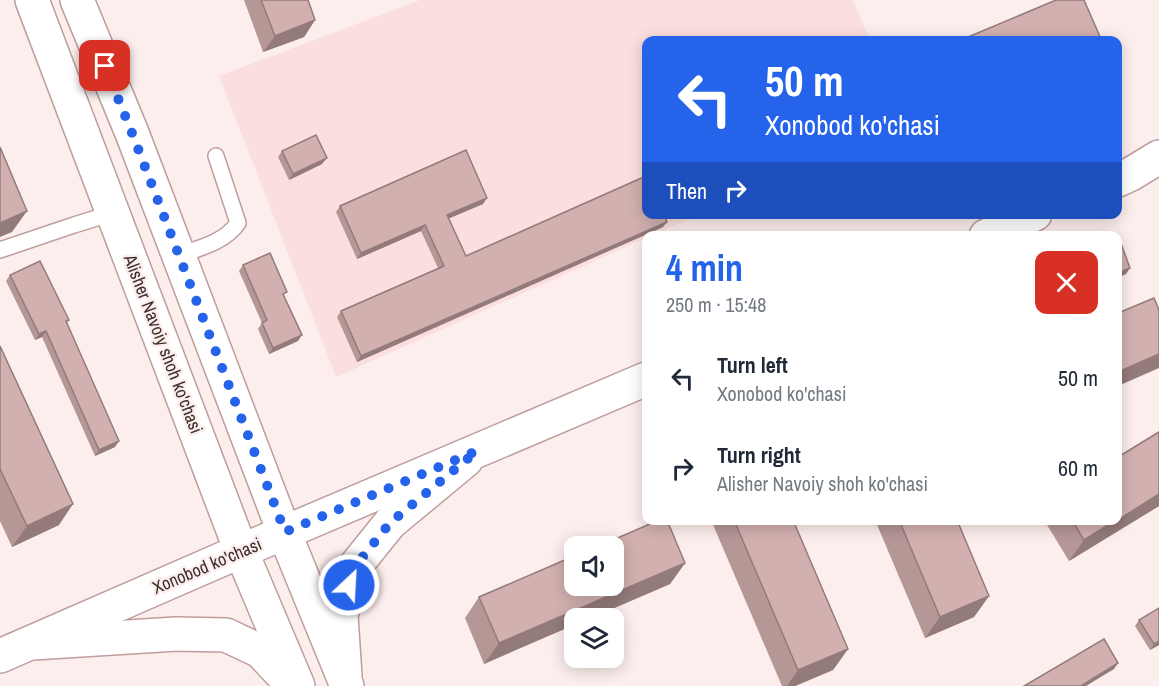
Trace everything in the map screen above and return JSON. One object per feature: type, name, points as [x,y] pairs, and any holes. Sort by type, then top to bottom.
[{"type":"main road","name":"Alisher Navoiy shoh ko'chasi","points":[[32,0],[241,551],[298,686]]},
{"type":"main road","points":[[77,0],[132,133],[346,685]]},
{"type":"main road","points":[[1122,178],[1159,157]]},
{"type":"main road","points":[[997,231],[1024,219]]},
{"type":"main road","name":"Xonobod ko'chasi","points":[[14,650],[642,381]]},
{"type":"main road","points":[[346,685],[342,616],[353,569],[390,523],[477,451]]},
{"type":"main road","points":[[14,650],[176,634],[226,635],[261,651],[293,686]]},
{"type":"lane","points":[[179,255],[214,243],[231,232],[238,223],[216,156]]},
{"type":"lane","points":[[0,250],[113,213]]},
{"type":"shaded area","points":[[420,0],[853,0],[868,36],[642,36],[642,219],[690,219],[661,231],[642,231],[642,240],[336,377],[219,76]]},
{"type":"building","points":[[261,0],[308,0],[315,20],[275,36]]},
{"type":"building","points":[[1056,0],[1084,0],[1100,36],[970,36]]},
{"type":"building","points":[[316,135],[327,158],[293,174],[282,151]]},
{"type":"building","points":[[0,147],[27,211],[0,223]]},
{"type":"building","points":[[466,150],[487,198],[447,215],[466,256],[642,178],[642,219],[666,219],[667,222],[361,356],[341,311],[444,266],[425,225],[361,253],[340,206]]},
{"type":"building","points":[[1122,246],[1130,268],[1122,271]]},
{"type":"building","points":[[270,253],[287,292],[283,294],[302,335],[273,348],[262,323],[267,320],[243,265]]},
{"type":"building","points":[[40,261],[69,320],[66,321],[119,441],[99,450],[46,331],[39,334],[10,275]]},
{"type":"building","points":[[1154,298],[1159,310],[1159,354],[1122,370],[1122,311]]},
{"type":"building","points":[[0,346],[73,504],[27,526],[0,469]]},
{"type":"building","points":[[1159,432],[1159,494],[1122,517],[1122,455]]},
{"type":"building","points":[[647,525],[669,525],[685,563],[624,589],[624,536],[622,536]]},
{"type":"building","points":[[736,525],[795,525],[848,649],[798,670]]},
{"type":"building","points":[[901,525],[959,525],[989,596],[940,617]]},
{"type":"building","points":[[1075,525],[1108,525],[1084,540]]},
{"type":"building","points":[[564,560],[564,596],[608,596],[580,608],[564,608],[564,615],[499,643],[479,597]]},
{"type":"building","points":[[1159,608],[1159,641],[1154,644],[1139,620]]},
{"type":"building","points":[[1104,639],[1118,663],[1081,686],[1024,686]]},
{"type":"route","points":[[105,66],[285,532],[477,451],[390,523],[353,569],[349,585]]}]
